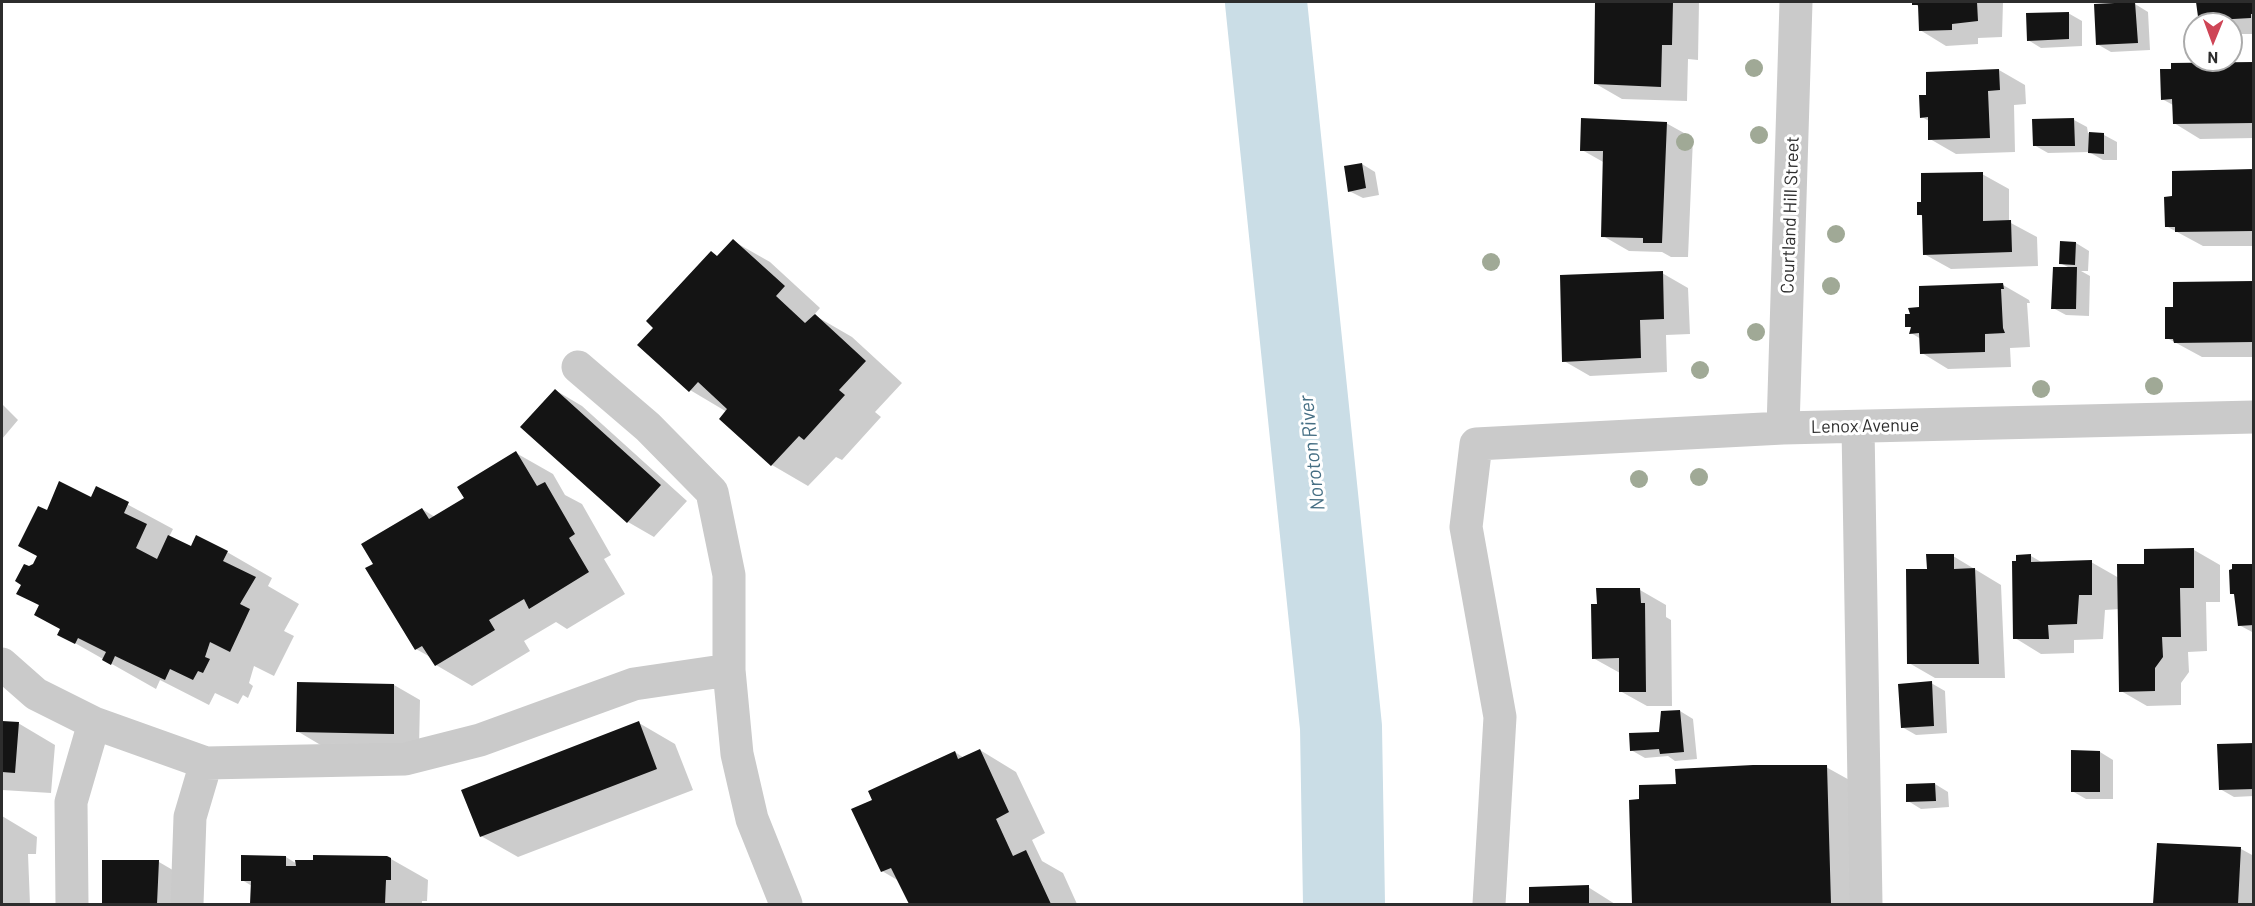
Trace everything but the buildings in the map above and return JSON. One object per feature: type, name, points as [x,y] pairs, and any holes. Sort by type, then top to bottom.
[{"type":"street","name":"Courtland Hill Street","points":[[1783,428],[1796,2]]},
{"type":"street","points":[[578,367],[648,427],[712,492],[729,575],[729,670],[737,754],[752,819],[786,904]]},
{"type":"street","name":"Lenox Avenue","points":[[1489,904],[1500,717],[1466,527],[1476,444],[1783,428],[2253,417]]},
{"type":"street","points":[[1857,427],[1866,904]]},
{"type":"street","points":[[2,664],[36,694],[94,723],[206,763],[405,759],[480,740],[634,684],[729,670]]},
{"type":"street","points":[[2,692],[36,694]]},
{"type":"street","points":[[72,904],[71,802],[94,723]]},
{"type":"street","points":[[187,904],[190,817],[206,763]]},
{"type":"waterway","name":"Noroton River","points":[[1266,2],[1341,727],[1344,904]]}]
